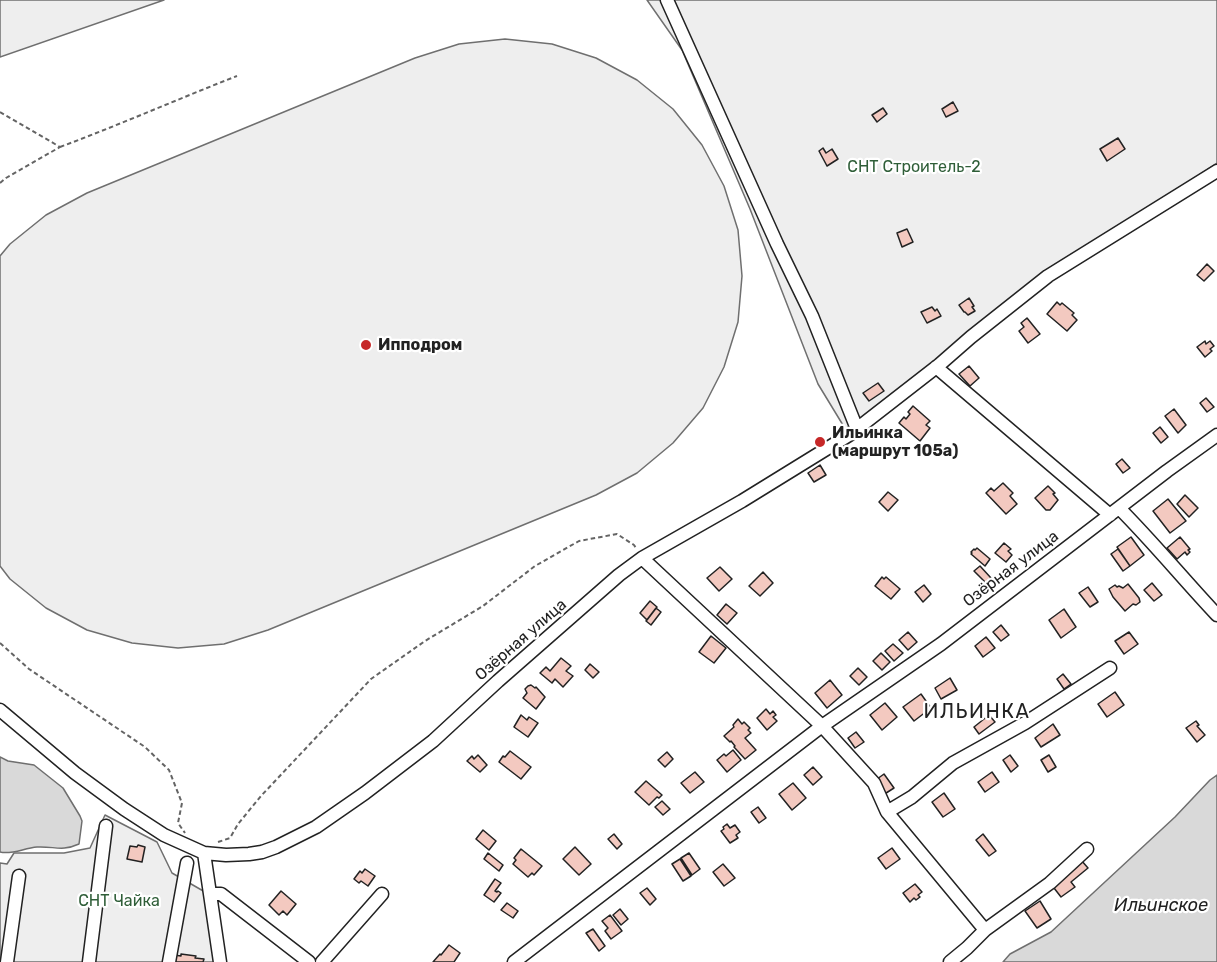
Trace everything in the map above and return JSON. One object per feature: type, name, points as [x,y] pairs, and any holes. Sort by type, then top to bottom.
[{"type":"street","points":[[667,0],[812,316],[857,429]]},
{"type":"street","name":"Озёрная улица","points":[[0,710],[75,773],[164,835],[204,852],[226,855],[262,852],[276,847],[324,821],[433,741],[498,681],[642,558],[742,501],[857,429],[1048,276],[1217,171]]},
{"type":"street","points":[[936,367],[1143,532],[1217,615]]},
{"type":"street","name":"Озёрная улица","points":[[514,962],[822,726],[942,644],[1114,511],[1217,435]]},
{"type":"street","points":[[642,558],[822,726],[874,783],[887,812],[985,930]]},
{"type":"street","points":[[887,812],[912,797],[953,763],[1025,723],[1110,668]]},
{"type":"street","points":[[89,962],[106,826]]},
{"type":"street","points":[[950,962],[985,930],[1050,883],[1087,849]]},
{"type":"street","points":[[204,852],[220,962]]},
{"type":"street","points":[[169,962],[187,863]]},
{"type":"street","points":[[7,962],[19,876]]},
{"type":"street","points":[[210,894],[221,894],[309,962]]},
{"type":"street","points":[[322,962],[382,894]]},
{"type":"path","points":[[0,183],[60,147],[237,76]]},
{"type":"path","points":[[0,112],[60,147]]},
{"type":"path","points":[[212,841],[220,842],[230,838],[238,824],[261,796],[371,679],[425,641],[483,606],[535,566],[579,541],[617,534],[634,545],[642,558]]},
{"type":"path","points":[[0,644],[29,669],[145,747],[169,770],[182,803],[178,823],[188,836]]},
{"type":"green space","points":[[0,0],[164,0],[0,57]]},
{"type":"green space","name":"СНТ Строитель-2","points":[[647,0],[1217,0],[1217,163],[1043,279],[849,435],[818,384],[750,209],[682,50]]},
{"type":"green space","name":"Ипподром","points":[[505,39],[552,44],[596,58],[637,80],[673,109],[702,145],[724,186],[738,230],[742,276],[738,322],[724,367],[703,408],[673,443],[637,473],[596,495],[268,630],[224,644],[178,648],[132,643],[87,630],[46,608],[10,579],[0,566],[0,256],[10,244],[46,215],[87,193],[415,58],[459,44]]},
{"type":"green space","name":"СНТ Чайка","points":[[105,815],[157,842],[172,873],[205,892],[219,962],[0,962],[0,863],[7,864],[14,853],[64,853],[90,848]]},
{"type":"water","points":[[0,757],[8,761],[34,765],[63,788],[82,821],[79,844],[63,848],[37,847],[9,853],[0,852]]},
{"type":"water","name":"Ильинское","points":[[1217,775],[1217,962],[1003,962],[1010,954],[1051,932]]},
{"type":"building","points":[[953,102],[958,111],[946,117],[942,109]]},
{"type":"building","points":[[883,108],[887,114],[877,122],[872,115]]},
{"type":"building","points":[[1118,138],[1125,149],[1107,161],[1100,149]]},
{"type":"building","points":[[823,148],[826,153],[832,149],[838,159],[827,166],[819,151]]},
{"type":"building","points":[[907,229],[913,242],[902,247],[897,233]]},
{"type":"building","points":[[1207,264],[1214,271],[1204,281],[1197,275]]},
{"type":"building","points":[[969,298],[975,311],[968,315],[959,305]]},
{"type":"building","points":[[1057,302],[1060,305],[1062,303],[1074,313],[1072,315],[1077,320],[1067,331],[1047,314]]},
{"type":"building","points":[[932,307],[935,311],[937,309],[941,316],[927,323],[921,312]]},
{"type":"building","points":[[1027,318],[1040,334],[1028,343],[1019,331],[1024,327],[1021,323]]},
{"type":"building","points":[[1205,341],[1206,344],[1210,341],[1214,346],[1205,357],[1197,347]]},
{"type":"building","points":[[969,366],[979,378],[970,386],[959,374]]},
{"type":"building","points":[[878,383],[884,391],[869,401],[863,393]]},
{"type":"building","points":[[1206,398],[1214,407],[1207,412],[1200,403]]},
{"type":"building","points":[[913,406],[930,421],[926,425],[930,428],[920,441],[899,423],[904,417],[906,419]]},
{"type":"building","points":[[1174,409],[1186,425],[1178,433],[1165,416]]},
{"type":"building","points":[[1160,427],[1168,437],[1161,443],[1153,433]]},
{"type":"building","points":[[1122,459],[1130,468],[1123,473],[1116,464]]},
{"type":"building","points":[[820,465],[826,475],[814,482],[808,473]]},
{"type":"building","points":[[1003,483],[1013,493],[1010,496],[1017,504],[1006,514],[986,493],[991,488],[994,491]]},
{"type":"building","points":[[1048,486],[1058,500],[1050,510],[1046,510],[1035,498]]},
{"type":"building","points":[[888,492],[898,500],[888,511],[879,502]]},
{"type":"building","points":[[1185,495],[1198,508],[1189,517],[1177,504]]},
{"type":"building","points":[[1168,499],[1186,521],[1170,533],[1153,511]]},
{"type":"building","points":[[1131,537],[1144,555],[1130,566],[1117,547]]},
{"type":"building","points":[[1180,537],[1190,552],[1187,555],[1185,552],[1177,559],[1167,548]]},
{"type":"building","points":[[1004,543],[1011,549],[1008,551],[1012,555],[1006,562],[995,553]]},
{"type":"building","points":[[977,548],[990,559],[985,566],[971,554]]},
{"type":"building","points":[[1118,549],[1130,566],[1123,571],[1111,554]]},
{"type":"building","points":[[980,566],[991,578],[986,583],[974,571]]},
{"type":"building","points":[[720,567],[732,579],[719,591],[707,578]]},
{"type":"building","points":[[763,572],[773,583],[760,596],[749,586]]},
{"type":"building","points":[[882,577],[884,579],[886,577],[900,589],[891,599],[875,586]]},
{"type":"building","points":[[1152,583],[1162,595],[1154,601],[1144,590]]},
{"type":"building","points":[[1128,584],[1140,602],[1133,604],[1125,611],[1109,589],[1115,585],[1123,588]]},
{"type":"building","points":[[924,585],[931,594],[923,602],[915,592]]},
{"type":"building","points":[[1088,587],[1098,602],[1090,607],[1079,593]]},
{"type":"building","points":[[650,601],[657,607],[647,620],[640,613]]},
{"type":"building","points":[[726,604],[737,613],[727,624],[717,615]]},
{"type":"building","points":[[656,608],[661,612],[651,625],[646,621]]},
{"type":"building","points":[[1064,609],[1076,627],[1061,638],[1049,620]]},
{"type":"building","points":[[1001,625],[1009,635],[1001,641],[993,632]]},
{"type":"building","points":[[908,632],[917,642],[908,650],[899,640]]},
{"type":"building","points":[[1129,632],[1138,644],[1124,654],[1115,641]]},
{"type":"building","points":[[711,636],[726,648],[714,663],[699,652]]},
{"type":"building","points":[[986,637],[995,648],[983,657],[975,646]]},
{"type":"building","points":[[893,644],[903,653],[894,661],[885,651]]},
{"type":"building","points":[[881,653],[890,662],[882,670],[873,661]]},
{"type":"building","points":[[561,658],[571,666],[566,671],[573,676],[563,687],[555,679],[552,683],[540,673],[546,667],[550,671]]},
{"type":"building","points":[[590,664],[599,672],[593,678],[585,670]]},
{"type":"building","points":[[858,668],[867,677],[859,685],[850,676]]},
{"type":"building","points":[[1063,674],[1071,684],[1064,689],[1057,679]]},
{"type":"building","points":[[950,678],[957,690],[941,699],[935,688]]},
{"type":"building","points":[[830,680],[842,695],[827,708],[815,693]]},
{"type":"building","points":[[531,685],[545,697],[536,709],[523,698],[527,693],[525,689]]},
{"type":"building","points":[[1115,692],[1124,705],[1107,717],[1098,704]]},
{"type":"building","points":[[921,694],[931,708],[914,721],[903,707]]},
{"type":"building","points":[[885,703],[897,717],[882,730],[870,715]]},
{"type":"building","points":[[766,709],[770,714],[773,711],[776,715],[773,717],[777,721],[767,730],[757,718]]},
{"type":"building","points":[[521,715],[527,720],[529,717],[538,723],[528,737],[514,727]]},
{"type":"building","points":[[989,715],[995,722],[979,734],[974,727]]},
{"type":"building","points":[[738,719],[750,728],[748,730],[751,733],[745,738],[756,750],[745,759],[724,736],[734,727]]},
{"type":"building","points":[[1196,721],[1199,725],[1197,726],[1205,735],[1197,742],[1186,728]]},
{"type":"building","points":[[1053,724],[1060,735],[1041,747],[1035,738]]},
{"type":"building","points":[[856,732],[864,742],[855,748],[848,738]]},
{"type":"building","points":[[733,750],[741,760],[727,772],[717,760]]},
{"type":"building","points":[[510,751],[531,767],[521,779],[499,762]]},
{"type":"building","points":[[667,752],[673,759],[665,767],[658,760]]},
{"type":"building","points":[[478,755],[487,765],[480,772],[467,761],[472,756],[474,759]]},
{"type":"building","points":[[1010,755],[1018,766],[1011,772],[1003,760]]},
{"type":"building","points":[[1049,755],[1056,767],[1048,772],[1041,760]]},
{"type":"building","points":[[813,767],[822,777],[813,785],[804,775]]},
{"type":"building","points":[[695,772],[704,782],[690,793],[681,783]]},
{"type":"building","points":[[992,772],[999,782],[985,792],[978,782]]},
{"type":"building","points":[[884,774],[894,788],[883,795],[873,782]]},
{"type":"building","points":[[646,781],[662,795],[649,805],[635,792]]},
{"type":"building","points":[[793,783],[806,798],[792,810],[779,794]]},
{"type":"building","points":[[944,793],[955,809],[943,817],[932,802]]},
{"type":"building","points":[[662,801],[670,809],[663,815],[655,807]]},
{"type":"building","points":[[758,807],[766,818],[759,823],[751,812]]},
{"type":"building","points":[[727,824],[730,828],[735,825],[740,832],[736,835],[738,838],[730,843],[721,831]]},
{"type":"building","points":[[483,830],[496,841],[489,850],[476,839]]},
{"type":"building","points":[[614,834],[622,844],[617,849],[608,839]]},
{"type":"building","points":[[983,834],[996,851],[989,856],[976,840]]},
{"type":"building","points":[[138,845],[145,847],[142,862],[127,859],[130,846],[137,847]]},
{"type":"building","points":[[575,847],[591,864],[579,875],[563,859]]},
{"type":"building","points":[[892,848],[900,859],[886,869],[878,858]]},
{"type":"building","points":[[521,849],[542,866],[534,875],[532,873],[528,877],[513,864],[516,860],[514,858]]},
{"type":"building","points":[[488,853],[503,865],[499,871],[484,859]]},
{"type":"building","points":[[689,853],[700,869],[692,875],[681,858]]},
{"type":"building","points":[[680,859],[691,876],[683,881],[672,864]]},
{"type":"building","points":[[1081,860],[1088,868],[1071,882],[1075,887],[1061,897],[1054,888]]},
{"type":"building","points":[[723,864],[735,878],[724,886],[713,872]]},
{"type":"building","points":[[365,869],[375,876],[368,886],[354,879],[360,871],[362,873]]},
{"type":"building","points":[[495,879],[501,883],[495,891],[501,893],[494,902],[484,895]]},
{"type":"building","points":[[915,884],[922,892],[918,895],[920,897],[910,902],[903,893]]},
{"type":"building","points":[[647,888],[656,899],[650,905],[640,893]]},
{"type":"building","points":[[281,891],[296,904],[287,915],[283,911],[279,915],[269,905]]},
{"type":"building","points":[[1040,901],[1051,919],[1037,928],[1025,911]]},
{"type":"building","points":[[507,903],[518,911],[513,918],[501,910]]},
{"type":"building","points":[[620,909],[628,919],[621,925],[613,915]]},
{"type":"building","points":[[610,915],[622,931],[611,939],[605,931],[608,928],[602,921]]},
{"type":"building","points":[[593,929],[605,946],[599,951],[586,933]]},
{"type":"building","points":[[449,945],[460,953],[454,962],[433,962],[441,955]]},
{"type":"building","points":[[181,954],[204,959],[203,962],[173,962],[174,955],[181,956]]},
{"type":"place","name":"Ипподром","points":[[366,345]]},
{"type":"place","name":"Ильинка (маршрут 105а)","points":[[820,442]]},
{"type":"district","name":"ИЛЬИНКА","points":[[977,712]]}]
